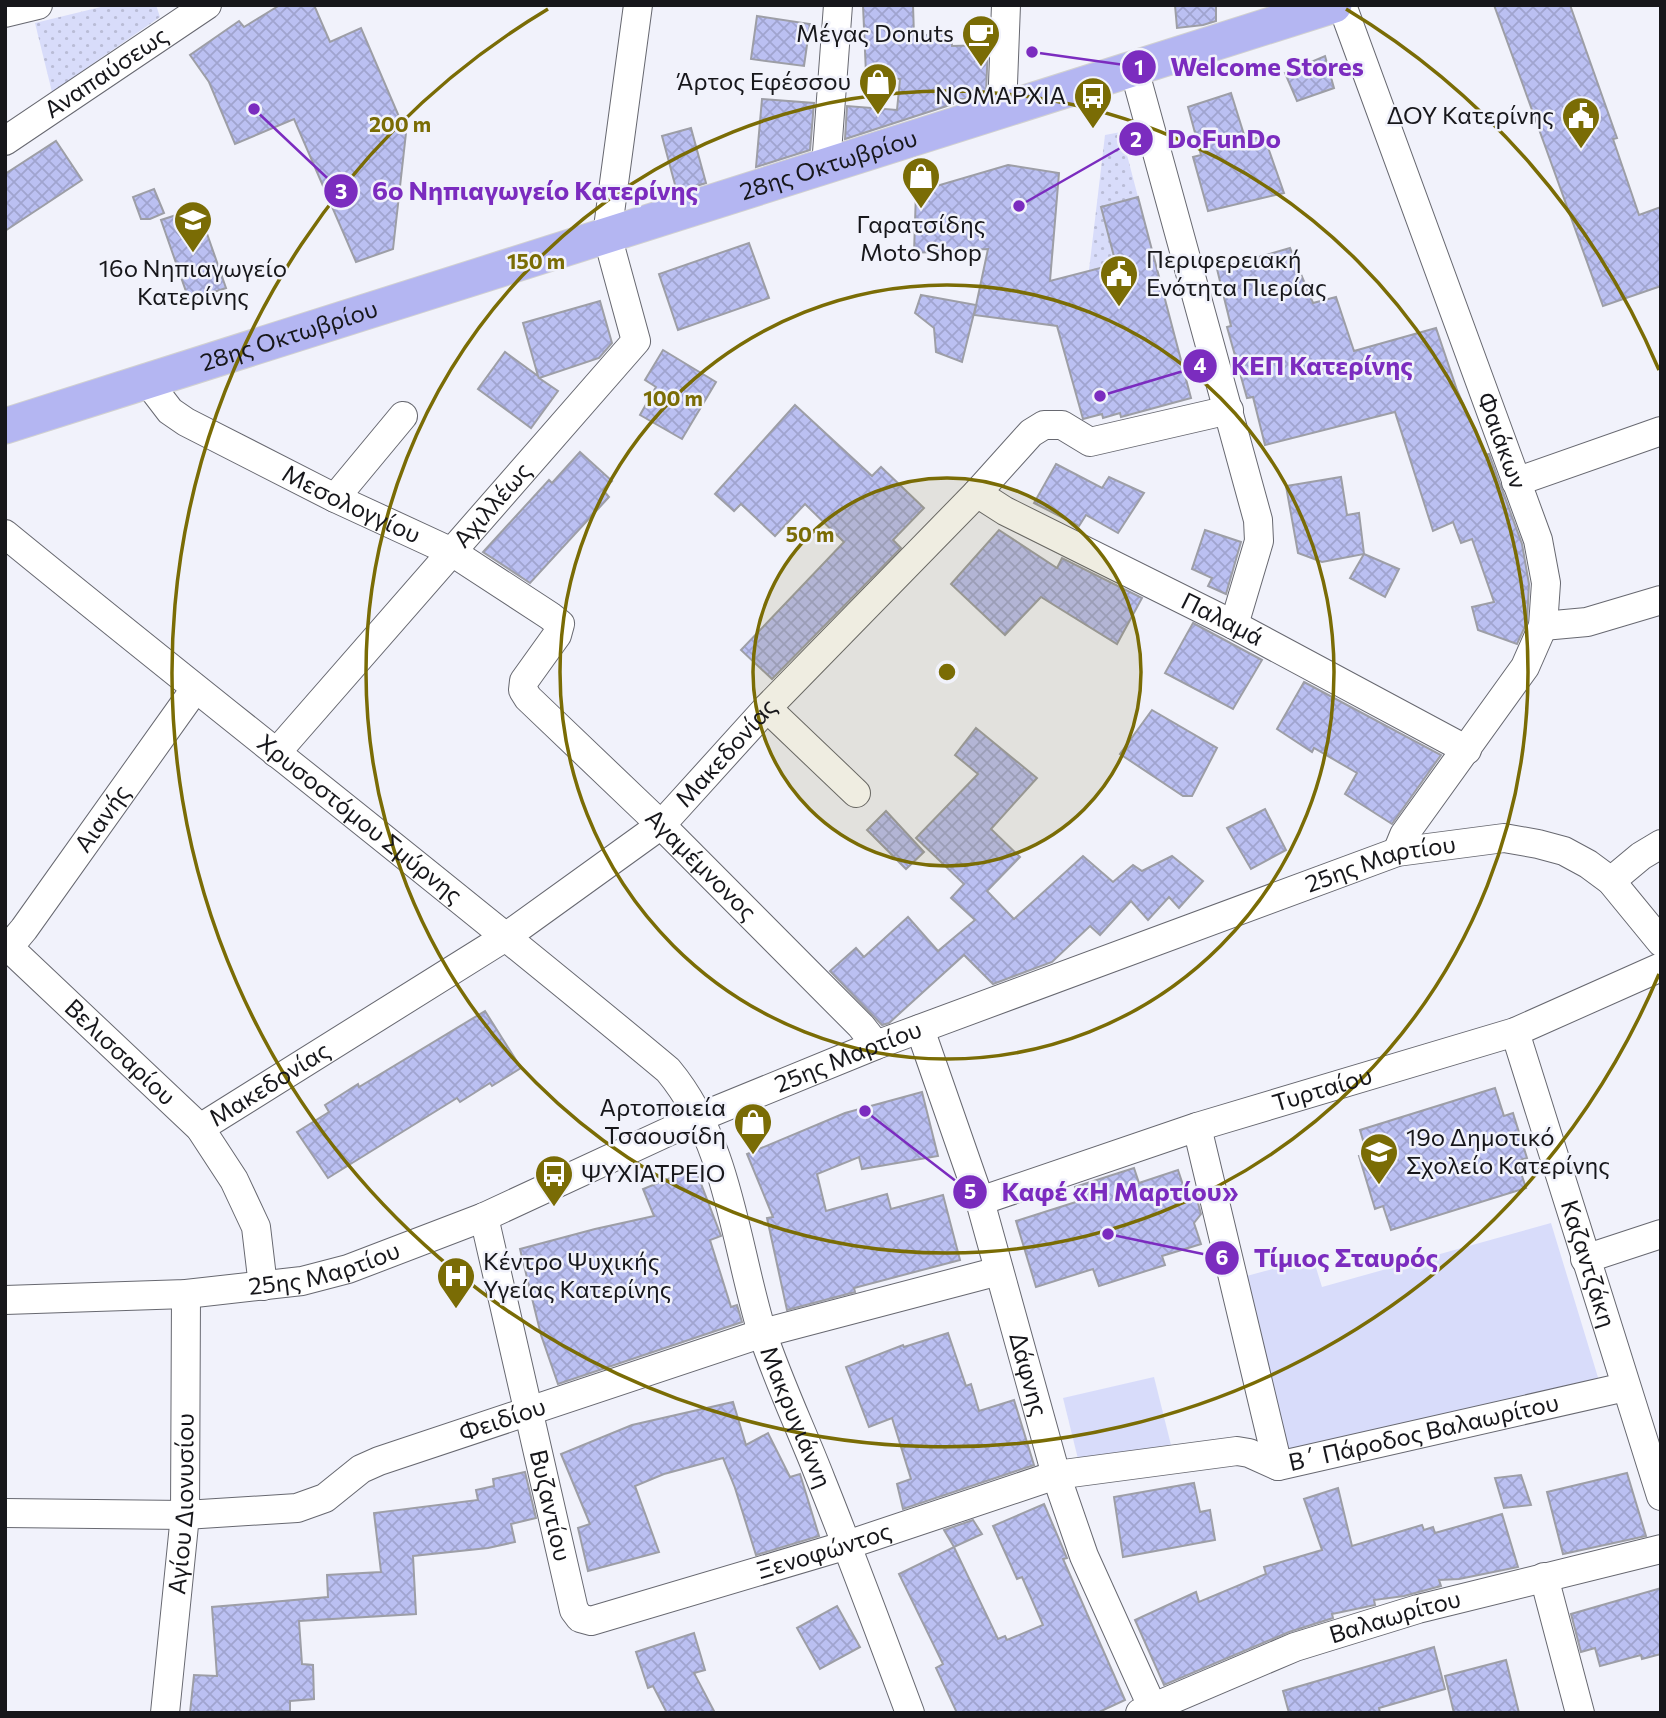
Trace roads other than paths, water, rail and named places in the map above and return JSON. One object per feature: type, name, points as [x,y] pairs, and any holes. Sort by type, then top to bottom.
[{"type":"main road","name":"28ης Οκτωβρίου","points":[[5,426],[1334,5]]},
{"type":"street","points":[[5,13],[38,5]]},
{"type":"street","name":"Αναπαύσεως","points":[[5,141],[207,5]]},
{"type":"street","points":[[607,236],[638,5]]},
{"type":"street","points":[[826,166],[838,5]]},
{"type":"street","points":[[1002,110],[1006,5]]},
{"type":"street","name":"Φαιάκων","points":[[1342,5],[1538,540],[1546,583],[1543,626],[1525,667],[1405,835],[1397,852]]},
{"type":"street","points":[[1134,69],[1258,520],[1259,541],[1234,625]]},
{"type":"street","name":"Αχιλλέως","points":[[276,753],[636,341],[607,236]]},
{"type":"street","name":"Μεσολογγίου","points":[[147,381],[170,411],[186,422],[335,498],[452,552],[550,615],[560,624],[557,635],[524,681],[523,690]]},
{"type":"street","name":"Μακεδονίας","points":[[200,1128],[508,936],[662,824],[767,708],[977,493],[1031,433],[1044,425],[1062,425],[1090,442],[1229,410]]},
{"type":"street","points":[[335,498],[403,416]]},
{"type":"street","points":[[1516,482],[1661,431]]},
{"type":"street","name":"Παλαμά","points":[[977,493],[1017,517],[1234,625],[1467,750]]},
{"type":"street","name":"Χρυσοστόμου Σμύρνης","points":[[5,534],[195,689],[508,936],[668,1070],[686,1092],[700,1117]]},
{"type":"street","points":[[1543,626],[1587,622],[1661,600]]},
{"type":"street","name":"Αιανής","points":[[7,946],[24,929],[195,689]]},
{"type":"street","name":"Αγαμέμνονος","points":[[523,690],[528,698],[662,824],[862,1026],[876,1045]]},
{"type":"street","points":[[767,708],[856,793]]},
{"type":"street","name":"25ης Μαρτίου","points":[[5,1300],[186,1294],[302,1281],[348,1269],[484,1217],[700,1117],[876,1045],[1397,852],[1504,838],[1564,851],[1611,881],[1661,942]]},
{"type":"street","points":[[1611,881],[1641,856],[1661,844]]},
{"type":"street","name":"Βελισσαρίου","points":[[7,946],[200,1128],[234,1180],[256,1227],[263,1286]]},
{"type":"street","name":"Τυρταίου","points":[[980,1201],[1197,1127],[1515,1032],[1661,967]]},
{"type":"street","name":"Δάφνης","points":[[920,1029],[980,1201],[1056,1475],[1084,1556],[1149,1711]]},
{"type":"street","name":"Καζαντζάκη","points":[[1515,1032],[1661,1496]]},
{"type":"street","name":"Μακρυγιάννη","points":[[700,1117],[716,1156],[763,1334],[910,1713]]},
{"type":"street","points":[[1197,1127],[1278,1466]]},
{"type":"street","name":"Βυζαντίου","points":[[484,1217],[575,1610],[579,1618],[591,1621]]},
{"type":"street","points":[[1585,1259],[1661,1234]]},
{"type":"street","name":"Φειδίου","points":[[5,1513],[185,1515],[298,1508],[324,1498],[361,1469],[379,1461],[763,1334],[999,1271]]},
{"type":"street","name":"Αγίου Διονυσίου","points":[[165,1713],[185,1515],[186,1294]]},
{"type":"street","name":"Β΄ Πάροδος Βαλαωρίτου","points":[[1056,1475],[1237,1451],[1249,1453],[1278,1466],[1625,1387]]},
{"type":"street","name":"Ξενοφώντος","points":[[591,1621],[847,1545],[1056,1475]]},
{"type":"street","name":"Βαλαωρίτου","points":[[1149,1711],[1295,1647],[1418,1609],[1661,1549]]},
{"type":"street","points":[[1544,1577],[1580,1713]]},
{"type":"place","name":"Welcome Stores","points":[[1032,52]]},
{"type":"place","name":"Μέγας Donuts","points":[[981,68]]},
{"type":"place","name":"6ο Νηπιαγωγείο Κατερίνης","points":[[254,109]]},
{"type":"place","name":"Άρτος Εφέσσου","points":[[878,116]]},
{"type":"place","name":"ΝΟΜΑΡΧΙΑ","points":[[1093,130]]},
{"type":"place","name":"ΔΟΥ Κατερίνης","points":[[1581,150]]},
{"type":"place","name":"DoFunDo","points":[[1019,206]]},
{"type":"place","name":"Γαρατσίδης Moto Shop","points":[[921,210]]},
{"type":"place","name":"16ο Νηπιαγωγείο Κατερίνης","points":[[193,254]]},
{"type":"place","name":"Περιφερειακή Ενότητα Πιερίας","points":[[1119,308]]},
{"type":"place","name":"ΚΕΠ Κατερίνης","points":[[1100,396]]},
{"type":"place","name":"Καφέ «Η Μαρτίου»","points":[[865,1111]]},
{"type":"place","name":"Αρτοποιεία Τσαουσίδη","points":[[753,1156]]},
{"type":"place","name":"19ο Δημοτικό Σχολείο Κατερίνης","points":[[1379,1186]]},
{"type":"place","name":"ΨΥΧΙΑΤΡΕΙΟ","points":[[554,1208]]},
{"type":"place","name":"Τίμιος Σταυρός","points":[[1108,1234]]},
{"type":"place","name":"Κέντρο Ψυχικής Υγείας Κατερίνης","points":[[456,1310]]}]
